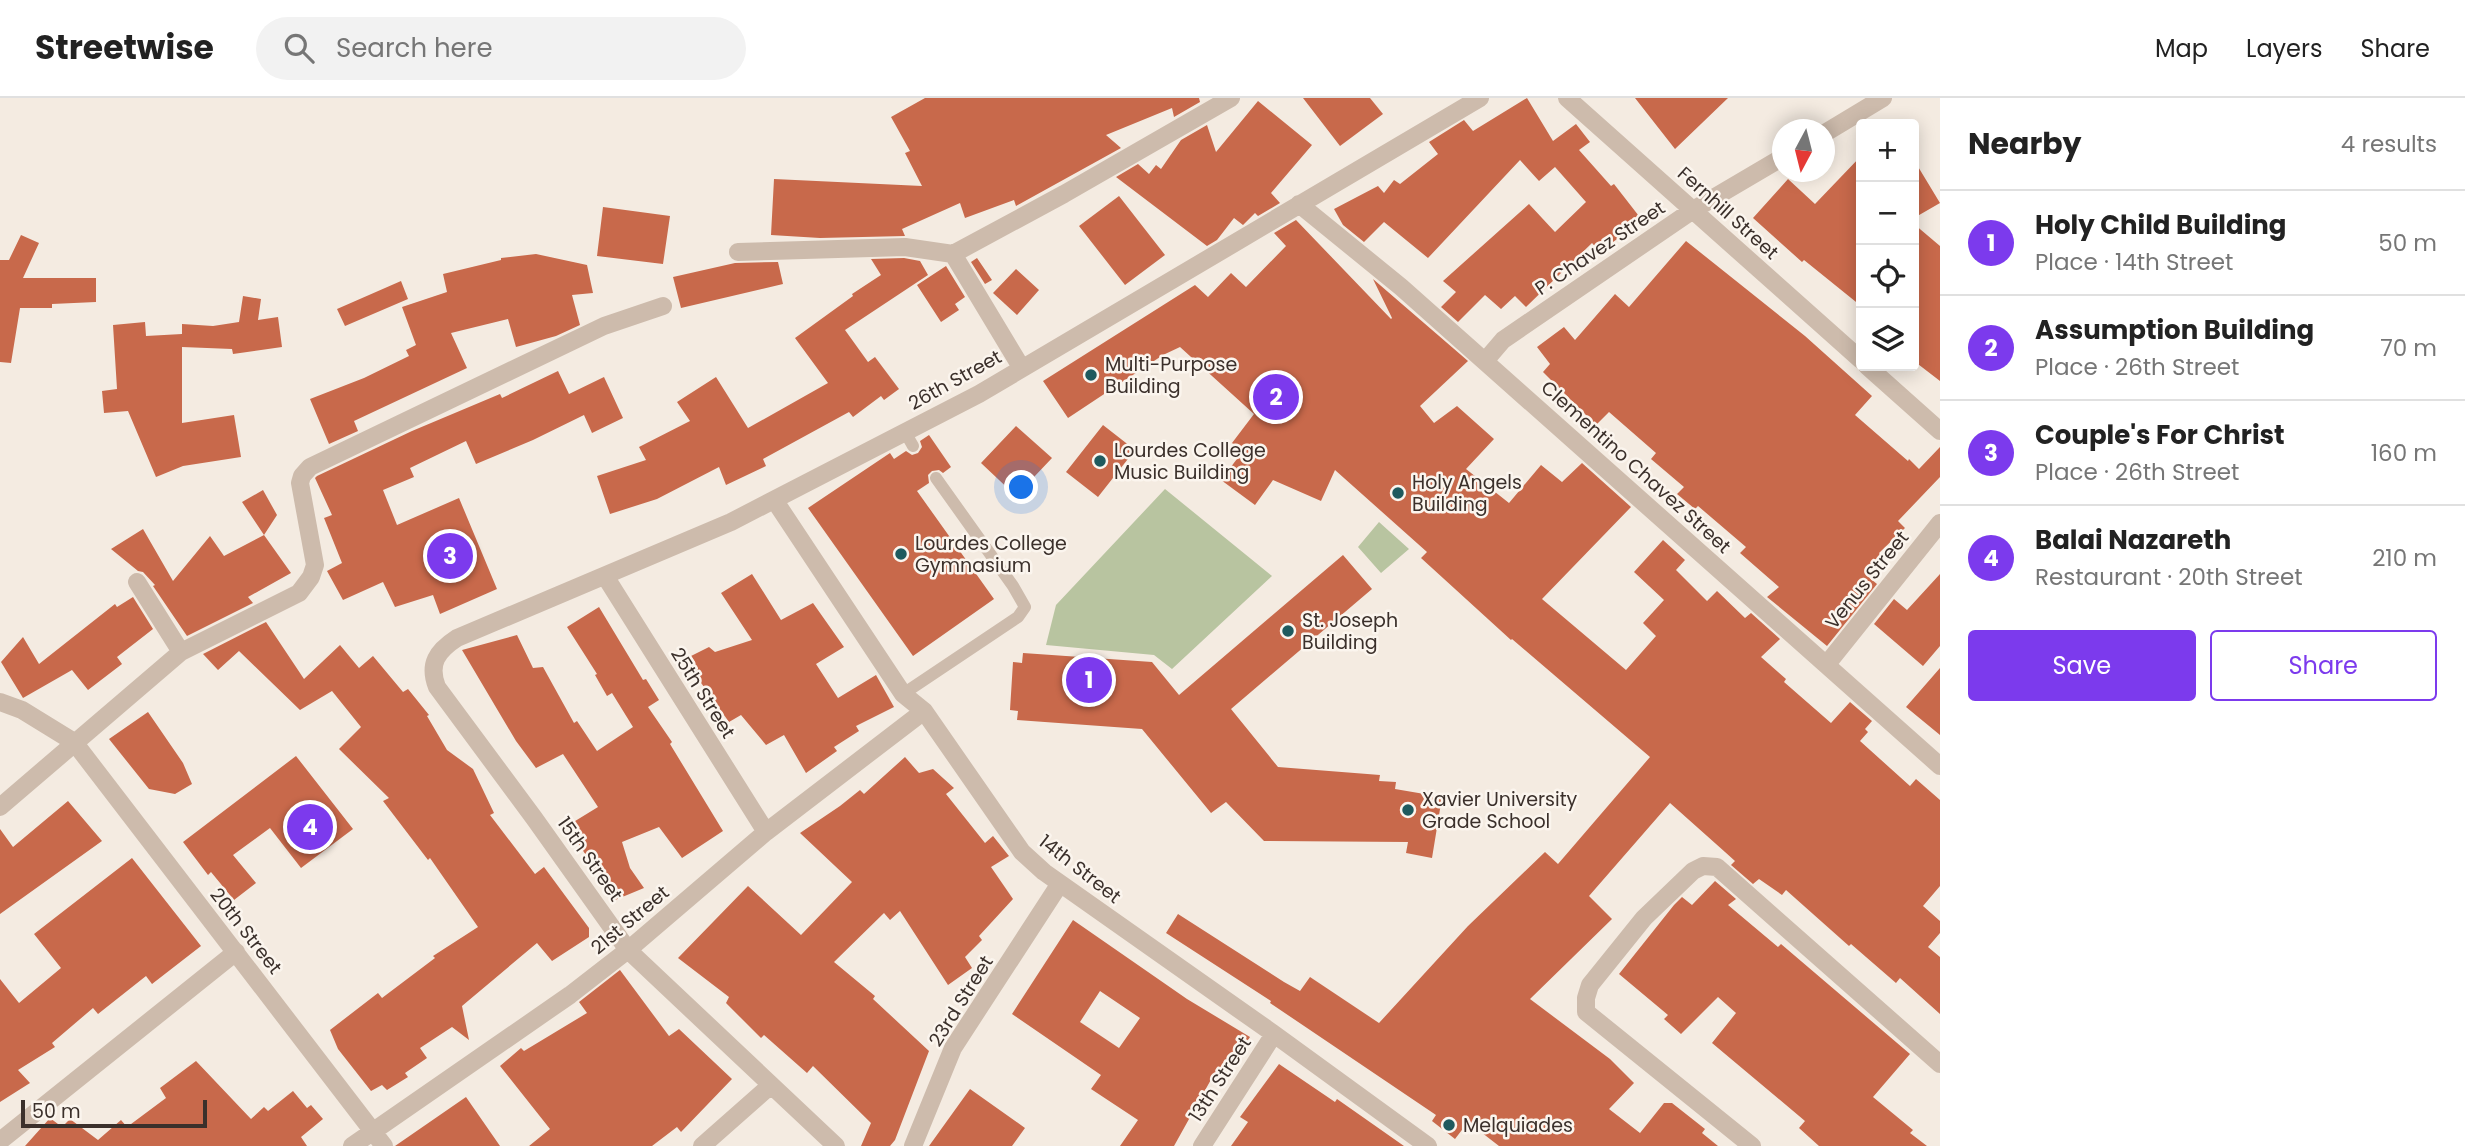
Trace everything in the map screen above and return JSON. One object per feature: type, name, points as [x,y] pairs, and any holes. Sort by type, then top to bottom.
[{"type":"street","points":[[738,252],[905,247],[953,254],[1231,98]]},
{"type":"street","name":"26th Street","points":[[433,661],[443,647],[457,638],[605,576],[909,439],[1021,367],[1480,98]]},
{"type":"street","name":"Fernhill Street","points":[[1567,98],[1856,356]]},
{"type":"street","points":[[1835,127],[1883,98]]},
{"type":"street","name":"P. Chavez Street","points":[[1485,361],[1503,340],[1693,210],[1772,163]]},
{"type":"street","name":"Clementino Chavez Street","points":[[1299,204],[1401,287],[1940,766]]},
{"type":"street","points":[[953,254],[1021,367]]},
{"type":"street","points":[[0,807],[181,652],[299,593],[307,585],[316,565],[300,483],[310,467],[604,326],[663,306]]},
{"type":"street","points":[[1873,371],[1940,431]]},
{"type":"street","name":"14th Street","points":[[775,501],[903,694],[924,711],[1023,852],[1059,885],[1274,1034],[1419,1144]]},
{"type":"street","name":"Venus Street","points":[[1827,664],[1940,523]]},
{"type":"street","name":"25th Street","points":[[605,576],[766,832]]},
{"type":"street","points":[[137,582],[181,652]]},
{"type":"street","name":"15th Street","points":[[433,661],[433,678],[437,688],[628,950],[836,1146]]},
{"type":"street","points":[[0,702],[22,710],[74,742]]},
{"type":"street","name":"21st Street","points":[[352,1146],[570,995],[628,950],[766,832],[924,711]]},
{"type":"street","name":"20th Street","points":[[74,742],[384,1146]]},
{"type":"street","points":[[1752,1146],[1586,1012],[1590,985],[1598,975],[1644,918],[1693,871],[1703,866],[1717,867],[1940,1064]]},
{"type":"street","name":"23rd Street","points":[[914,1146],[953,1048],[1059,885]]},
{"type":"street","points":[[0,1141],[236,952]]},
{"type":"street","name":"13th Street","points":[[1202,1146],[1274,1034]]},
{"type":"street","points":[[702,1146],[771,1085]]},
{"type":"lane","points":[[903,694],[1018,617],[1026,607],[936,478]]},
{"type":"green space","points":[[1165,489],[1272,576],[1172,669],[1154,655],[1046,645],[1056,605]]},
{"type":"green space","points":[[1379,522],[1409,549],[1381,573],[1358,547]]},
{"type":"building","points":[[925,98],[1199,98],[1200,102],[1174,117],[1172,108],[1106,135],[1121,148],[1016,206],[1014,200],[965,218],[960,203],[902,229],[905,236],[820,238],[771,235],[774,179],[922,186],[905,153],[910,151],[891,117]]},
{"type":"building","points":[[1303,98],[1370,98],[1383,114],[1340,146]]},
{"type":"building","points":[[1527,98],[1553,141],[1576,124],[1590,142],[1579,150],[1611,186],[1614,184],[1642,220],[1600,252],[1592,243],[1526,307],[1515,296],[1501,309],[1485,295],[1458,322],[1441,307],[1456,292],[1443,281],[1529,204],[1555,232],[1586,202],[1555,167],[1539,181],[1520,160],[1428,258],[1384,222],[1364,242],[1343,225],[1334,209],[1378,186],[1384,193],[1394,180],[1400,184],[1438,154],[1429,142],[1464,120],[1473,131]]},
{"type":"building","points":[[1635,98],[1728,98],[1675,149]]},
{"type":"building","points":[[1258,101],[1312,145],[1271,193],[1280,203],[1258,216],[1255,213],[1243,225],[1234,218],[1217,240],[1207,246],[1116,177],[1138,164],[1149,174],[1156,165],[1161,169],[1181,140],[1207,125],[1216,152]]},
{"type":"building","points":[[1856,161],[1856,302],[1804,260],[1802,262],[1753,218],[1785,182],[1791,182],[1815,204]]},
{"type":"building","points":[[1919,168],[1940,203],[1919,215]]},
{"type":"building","points":[[1119,196],[1165,255],[1125,285],[1079,226]]},
{"type":"building","points":[[603,207],[670,216],[663,264],[597,256]]},
{"type":"building","points":[[1296,220],[1391,319],[1373,279],[1468,361],[1420,406],[1434,423],[1457,406],[1494,439],[1466,469],[1509,503],[1541,465],[1562,482],[1582,463],[1631,507],[1542,599],[1626,670],[1656,636],[1643,623],[1664,600],[1634,572],[1663,540],[1685,560],[1676,570],[1707,601],[1717,591],[1745,618],[1751,613],[1780,639],[1761,657],[1786,679],[1784,682],[1831,723],[1850,702],[1872,721],[1865,729],[1868,732],[1860,741],[1910,786],[1916,779],[1940,800],[1940,886],[1923,906],[1940,921],[1940,933],[1928,947],[1940,957],[1940,1014],[1900,978],[1896,983],[1851,944],[1849,946],[1786,890],[1782,895],[1759,879],[1753,884],[1731,865],[1735,861],[1670,803],[1589,896],[1612,919],[1530,999],[1610,1059],[1634,1083],[1609,1109],[1640,1133],[1664,1103],[1672,1103],[1705,1129],[1702,1133],[1718,1146],[1499,1146],[1468,1122],[1455,1139],[1432,1121],[1436,1115],[1270,1003],[1271,1001],[1166,933],[1178,914],[1300,991],[1310,977],[1379,1023],[1468,926],[1545,852],[1558,864],[1650,757],[1511,640],[1421,558],[1427,552],[1335,470],[1321,501],[1273,480],[1255,505],[1221,480],[1243,451],[1232,443],[1254,414],[1180,347],[1163,355],[1068,418],[1043,381],[1195,285],[1208,297],[1231,273],[1246,287],[1286,246],[1274,233]]},
{"type":"building","points":[[1919,228],[1940,246],[1940,381],[1919,365]]},
{"type":"building","points":[[21,235],[39,243],[23,278],[96,278],[96,302],[52,304],[52,308],[20,308],[11,363],[0,362],[0,260],[9,260]]},
{"type":"building","points":[[1686,241],[1805,336],[1872,396],[1855,415],[1908,461],[1909,459],[1919,469],[1940,447],[1940,477],[1898,521],[1905,528],[1879,553],[1883,558],[1867,576],[1877,584],[1827,646],[1767,597],[1779,587],[1740,553],[1746,547],[1698,506],[1695,509],[1677,494],[1684,487],[1651,459],[1656,453],[1609,412],[1596,425],[1543,372],[1550,364],[1537,347],[1564,327],[1575,340],[1615,294],[1629,307]]},
{"type":"building","points":[[536,254],[587,265],[593,293],[572,295],[580,325],[556,336],[516,347],[508,319],[451,333],[467,368],[354,421],[358,431],[329,444],[310,399],[364,378],[409,356],[406,350],[416,345],[402,307],[447,292],[443,274],[501,258]]},
{"type":"building","points":[[904,258],[920,261],[928,275],[845,330],[868,362],[875,357],[899,389],[884,400],[881,396],[853,417],[849,412],[763,459],[766,466],[726,485],[719,467],[657,499],[610,514],[597,476],[646,460],[639,447],[690,421],[677,402],[716,377],[748,428],[828,383],[795,338],[881,275],[871,259]]},
{"type":"building","points":[[977,258],[992,280],[985,284],[971,262]]},
{"type":"building","points":[[778,262],[783,284],[681,308],[673,277],[735,263]]},
{"type":"building","points":[[946,266],[965,297],[955,304],[959,310],[941,322],[917,285]]},
{"type":"building","points":[[1016,269],[1039,290],[1017,315],[993,293]]},
{"type":"building","points":[[401,281],[408,299],[345,326],[337,309]]},
{"type":"building","points":[[243,296],[261,299],[258,320],[278,317],[282,347],[233,354],[232,349],[182,347],[182,423],[234,415],[241,457],[183,466],[156,477],[128,411],[104,413],[102,391],[117,389],[113,325],[145,322],[146,336],[182,334],[182,324],[213,326],[239,322]]},
{"type":"building","points":[[558,371],[569,394],[604,377],[623,418],[592,433],[584,415],[476,464],[466,441],[410,468],[414,477],[383,490],[397,525],[459,498],[497,589],[440,614],[433,595],[395,607],[383,582],[343,600],[327,571],[342,563],[324,518],[332,515],[315,478],[412,431],[500,394],[502,398]]},
{"type":"building","name":"Lourdes College Music Building","points":[[1103,425],[1135,450],[1098,497],[1066,472]]},
{"type":"building","points":[[1016,426],[1052,458],[1016,496],[981,463]]},
{"type":"building","name":"Lourdes College Gymnasium","points":[[929,435],[951,467],[943,473],[939,470],[932,471],[928,475],[929,483],[917,491],[994,599],[913,656],[808,508],[890,453],[894,459],[906,451],[912,455],[918,453],[922,447],[920,441]]},
{"type":"building","points":[[263,490],[277,515],[264,535],[242,502]]},
{"type":"building","points":[[143,529],[173,581],[210,536],[224,556],[264,535],[291,573],[248,597],[253,603],[187,636],[153,586],[155,585],[143,572],[138,571],[111,549]]},
{"type":"building","points":[[1343,555],[1372,589],[1231,709],[1278,767],[1380,775],[1379,781],[1396,782],[1395,789],[1442,797],[1432,858],[1406,853],[1408,842],[1264,841],[1226,802],[1211,813],[1142,729],[1017,720],[1018,711],[1010,710],[1013,662],[1022,663],[1023,653],[1152,662],[1179,695]]},
{"type":"building","points":[[752,574],[781,620],[813,603],[844,647],[816,664],[838,698],[876,675],[894,707],[856,726],[859,731],[834,747],[837,751],[806,773],[784,735],[766,745],[741,715],[729,722],[689,666],[695,662],[691,656],[709,647],[715,652],[752,640],[721,593]]},
{"type":"building","points":[[1940,574],[1940,646],[1923,666],[1874,624],[1894,599],[1907,610]]},
{"type":"building","points":[[133,597],[153,629],[117,657],[122,664],[88,690],[72,670],[23,698],[1,662],[23,637],[39,664],[115,604],[117,607]]},
{"type":"building","points":[[599,607],[643,680],[646,679],[659,700],[648,707],[672,742],[670,744],[723,831],[682,858],[659,827],[622,842],[630,868],[644,888],[615,900],[567,826],[598,807],[563,754],[536,768],[516,741],[462,650],[517,635],[533,668],[543,667],[574,723],[577,721],[597,751],[633,727],[612,693],[607,696],[595,675],[597,674],[567,627]]},
{"type":"building","points":[[266,622],[304,679],[340,645],[359,668],[373,656],[403,692],[408,689],[429,715],[427,716],[447,750],[473,769],[494,813],[490,815],[535,874],[544,867],[589,928],[589,937],[552,961],[537,943],[462,1006],[469,1040],[452,1027],[420,1048],[427,1058],[405,1073],[408,1077],[387,1090],[382,1085],[371,1091],[338,1049],[330,1030],[378,993],[382,998],[435,958],[433,956],[478,927],[430,858],[428,860],[383,801],[389,798],[339,749],[361,727],[332,691],[300,710],[239,651],[218,670],[203,654]]},
{"type":"building","points":[[1940,668],[1940,735],[1906,707]]},
{"type":"building","points":[[148,712],[183,763],[192,784],[175,794],[149,789],[109,739]]},
{"type":"building","points":[[296,756],[353,829],[301,868],[270,828],[233,855],[256,883],[234,900],[211,872],[208,875],[183,842]]},
{"type":"building","points":[[905,757],[919,773],[933,769],[954,788],[946,794],[985,843],[993,836],[1009,856],[991,867],[1013,899],[979,936],[982,940],[965,957],[972,968],[948,985],[900,911],[890,920],[884,913],[834,962],[875,996],[873,999],[929,1051],[895,1140],[890,1146],[861,1146],[871,1123],[813,1066],[807,1073],[764,1035],[761,1038],[726,1003],[729,997],[678,958],[748,886],[801,935],[852,882],[800,833],[860,790],[864,794]]},
{"type":"building","points":[[68,801],[102,841],[0,914],[0,829],[13,847]]},
{"type":"building","points":[[132,858],[201,946],[152,984],[146,976],[98,1014],[93,1008],[52,1043],[55,1047],[18,1070],[30,1083],[0,1102],[0,979],[19,1003],[61,968],[34,934]]},
{"type":"building","points":[[1715,881],[1736,899],[1728,905],[1778,947],[1781,944],[1910,1054],[1873,1097],[1913,1130],[1910,1133],[1927,1146],[1819,1146],[1799,1128],[1805,1121],[1712,1043],[1736,1013],[1718,997],[1681,1034],[1664,1019],[1668,1015],[1619,974],[1682,897],[1692,905]]},
{"type":"building","points":[[1073,920],[1187,999],[1250,1037],[1221,1081],[1213,1076],[1174,1146],[1120,1146],[1138,1120],[1091,1089],[1101,1075],[1012,1014]],"holes":[[[1100,991],[1140,1018],[1119,1048],[1080,1022]]]},
{"type":"building","points":[[620,970],[669,1036],[679,1029],[732,1079],[681,1132],[677,1127],[652,1146],[529,1146],[550,1129],[500,1066],[521,1048],[524,1051],[587,1013],[579,1002]]},
{"type":"building","points":[[196,1061],[251,1119],[264,1107],[268,1111],[293,1091],[307,1108],[311,1105],[323,1119],[301,1137],[307,1146],[25,1146],[50,1118],[62,1127],[70,1119],[98,1140],[121,1120],[127,1127],[166,1098],[160,1088]]},
{"type":"building","points":[[1279,1064],[1335,1102],[1337,1099],[1404,1146],[1231,1146],[1248,1122],[1240,1117]]},
{"type":"building","points":[[970,1089],[1025,1128],[1012,1146],[929,1146]]},
{"type":"building","points":[[466,1097],[500,1146],[395,1146]]},
{"type":"place","name":"Multi-Purpose Building","points":[[1091,375]]},
{"type":"place","name":"Assumption Building","points":[[1276,397]]},
{"type":"place","name":"Lourdes College Music Building","points":[[1100,461]]},
{"type":"place","name":"Holy Angels Building","points":[[1398,493]]},
{"type":"place","name":"Lourdes College Gymnasium","points":[[901,554]]},
{"type":"place","name":"Couple's For Christ","points":[[450,556]]},
{"type":"place","name":"St. Joseph Building","points":[[1288,631]]},
{"type":"place","name":"Holy Child Building","points":[[1089,680]]},
{"type":"place","name":"Xavier University Grade School","points":[[1408,810]]},
{"type":"place","name":"Balai Nazareth","points":[[310,827]]},
{"type":"place","name":"Melquiades","points":[[1449,1125]]}]
